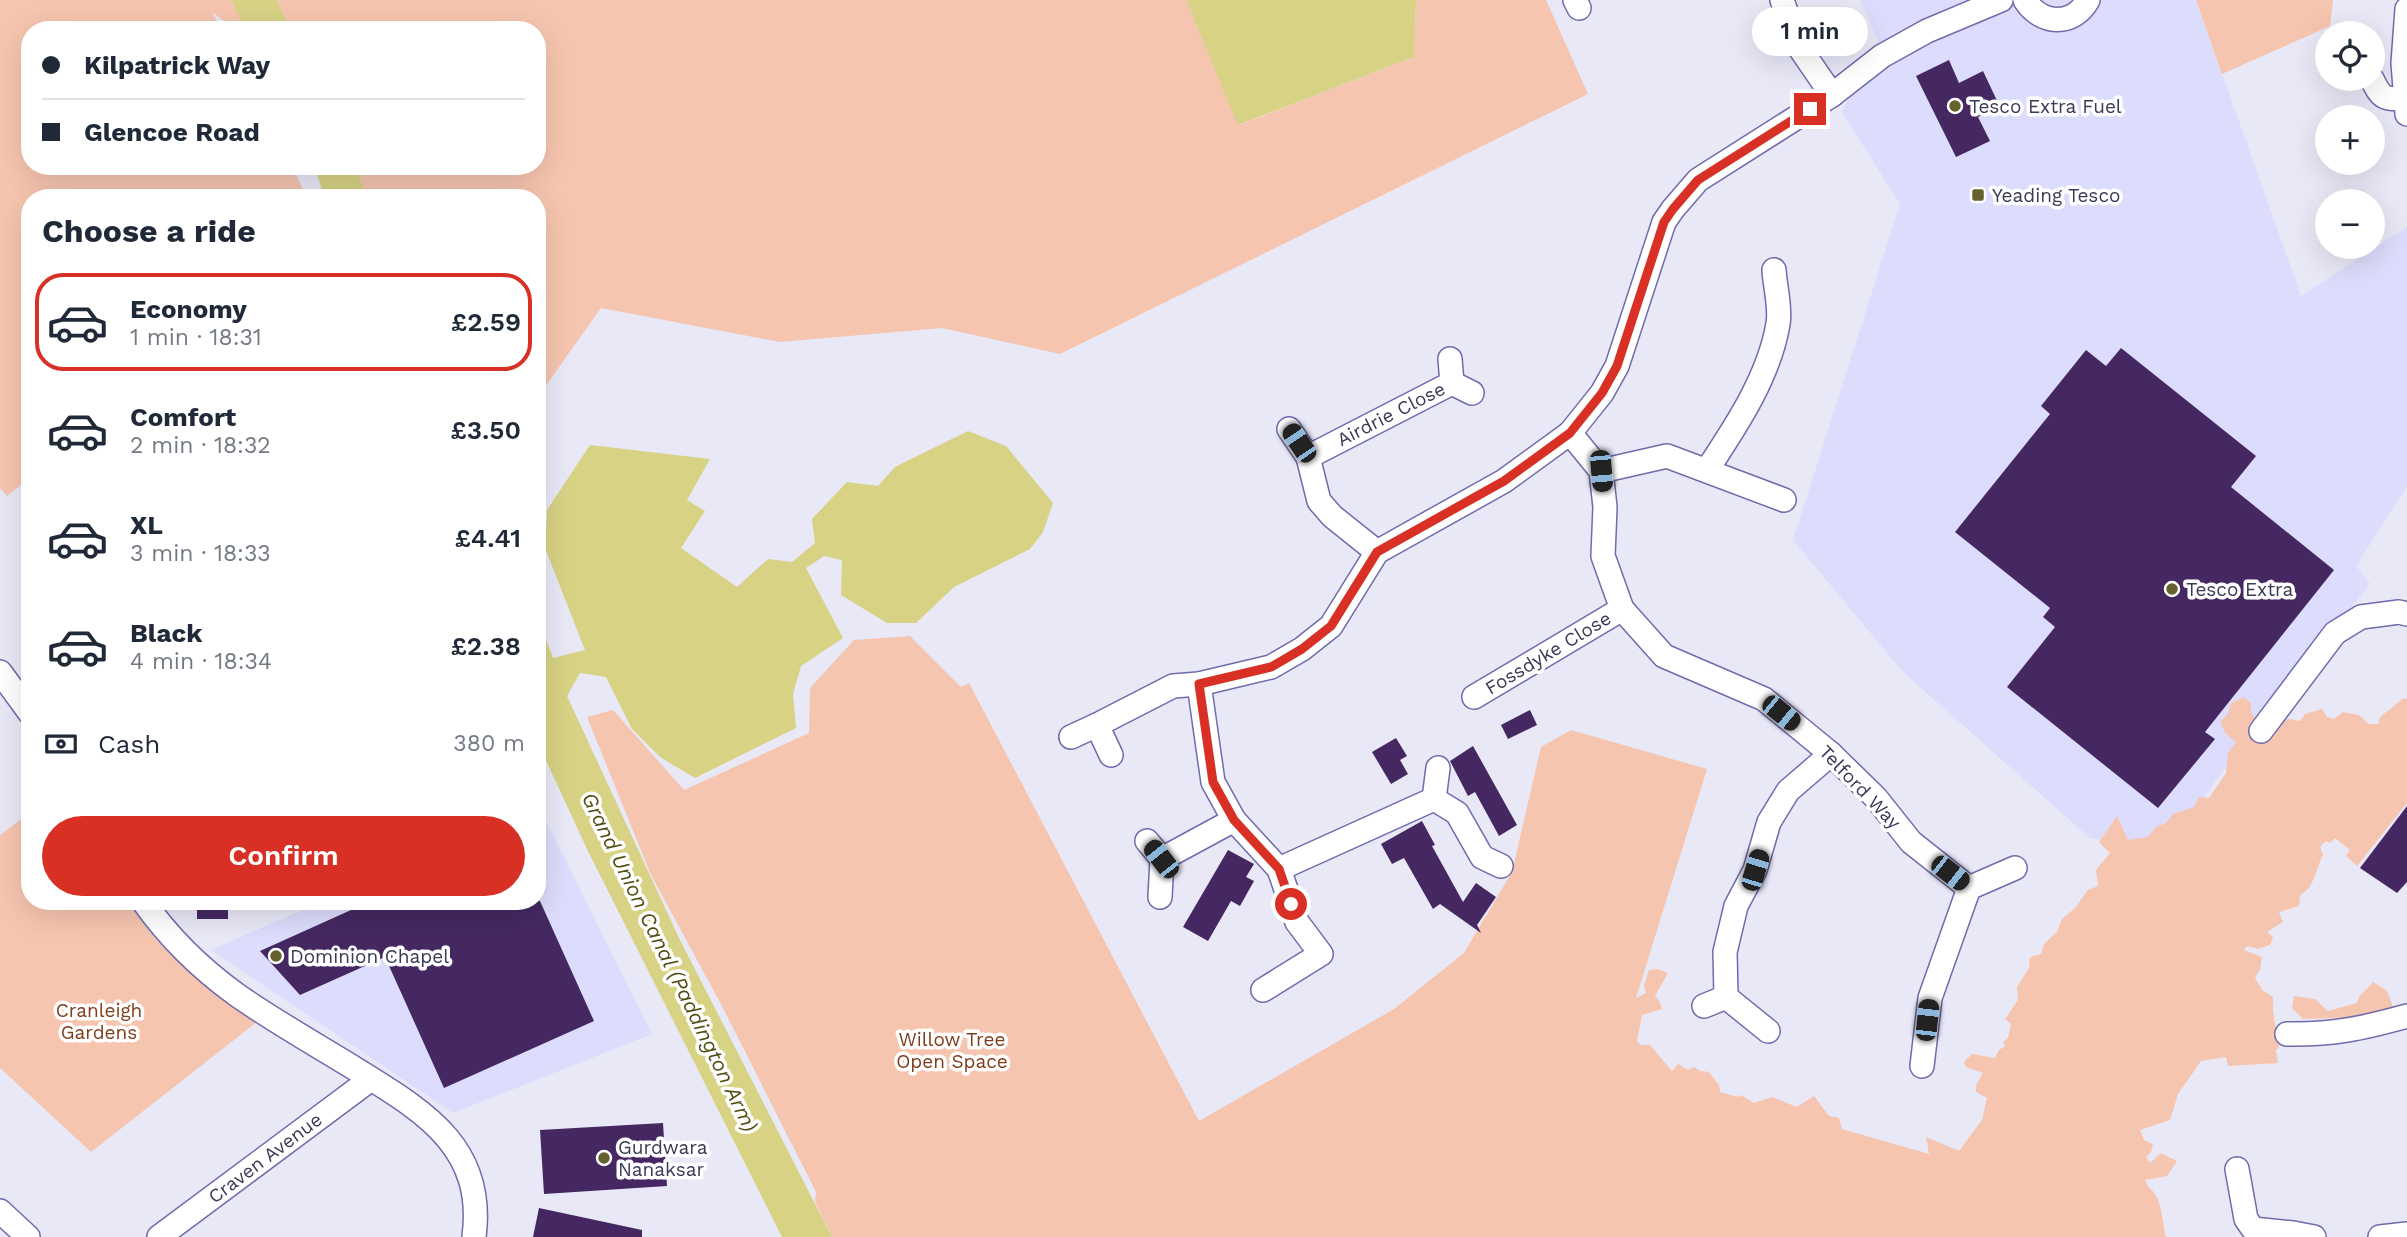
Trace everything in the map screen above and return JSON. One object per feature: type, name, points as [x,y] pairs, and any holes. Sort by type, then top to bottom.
[{"type":"street","points":[[1782,0],[1797,44],[1832,95]]},
{"type":"street","points":[[1071,737],[1172,686],[1199,684],[1271,667],[1302,649],[1331,626],[1377,552],[1504,481],[1570,433],[1602,393],[1617,366],[1664,222],[1698,180],[1832,95],[1882,56],[1927,31],[2001,0]]},
{"type":"street","points":[[2025,0],[2039,16],[2063,20],[2074,16],[2088,0]]},
{"type":"street","points":[[2378,91],[2381,96],[2406,106],[2403,63],[2407,9]]},
{"type":"street","points":[[1706,470],[1729,437],[1764,374],[1779,322],[1774,270]]},
{"type":"street","name":"Airdrie Close","points":[[1308,457],[1462,388],[1450,359]]},
{"type":"street","points":[[1289,429],[1308,457],[1319,501],[1332,516],[1377,552]]},
{"type":"street","points":[[1570,433],[1601,471],[1667,456],[1784,500]]},
{"type":"street","name":"Telford Way","points":[[1601,471],[1605,507],[1603,555],[1622,609],[1664,656],[1764,699],[1832,754],[1876,798],[1911,842],[1969,888]]},
{"type":"street","name":"Fossdyke Close","points":[[1474,697],[1622,609]]},
{"type":"street","points":[[2261,732],[2335,633],[2361,617],[2399,612],[2407,614]]},
{"type":"street","points":[[0,672],[16,706]]},
{"type":"street","points":[[1199,684],[1213,782],[1234,820],[1279,869],[1297,922],[1329,951],[1263,990]]},
{"type":"street","points":[[1097,725],[1111,755]]},
{"type":"street","points":[[1768,1031],[1726,997],[1725,953],[1736,906],[1755,870],[1769,822],[1788,791],[1832,754]]},
{"type":"street","points":[[1434,799],[1438,768]]},
{"type":"street","points":[[1279,869],[1434,799]]},
{"type":"street","points":[[1434,799],[1457,813],[1482,857],[1501,866]]},
{"type":"street","points":[[1160,897],[1154,850],[1234,820]]},
{"type":"street","points":[[1922,1066],[1930,998],[1969,888],[2015,868]]},
{"type":"street","points":[[151,910],[175,941],[222,984],[426,1116],[454,1146],[467,1171],[475,1213],[474,1237]]},
{"type":"street","points":[[1704,1006],[1726,997]]},
{"type":"street","points":[[2287,1034],[2320,1035],[2361,1029],[2407,1016]]},
{"type":"street","name":"Craven Avenue","points":[[159,1237],[371,1079]]},
{"type":"street","points":[[2237,1169],[2246,1219],[2253,1229],[2314,1237]]},
{"type":"street","points":[[0,1211],[28,1237]]},
{"type":"street","points":[[2379,1237],[2407,1234]]},
{"type":"shaded area","points":[[1860,0],[2196,0],[2301,296],[2358,259],[2385,259],[2385,241],[2407,227],[2407,486],[2356,566],[2370,584],[2231,759],[2201,802],[2142,845],[2090,838],[1903,672],[1793,540],[1900,204],[1842,112],[1878,40]]},
{"type":"shaded area","points":[[546,821],[652,1034],[453,1113],[211,950],[302,910],[546,910]]},
{"type":"green space","points":[[0,0],[233,0],[242,21],[224,21],[212,12],[217,21],[21,21],[21,175],[296,175],[303,189],[21,189],[21,485],[7,496],[0,488]]},
{"type":"green space","points":[[277,0],[1186,0],[1239,125],[1414,57],[1416,0],[1546,0],[1588,94],[1060,354],[942,328],[780,342],[601,308],[546,385],[546,189],[364,189],[359,175],[546,175],[546,21],[287,21]]},
{"type":"green space","points":[[2196,0],[2333,0],[2331,21],[2315,21],[2315,33],[2222,74]]},
{"type":"green space","name":"Willow Tree Open Space","points":[[910,636],[961,687],[969,683],[1199,1121],[1394,1009],[1464,953],[1512,872],[1541,747],[1571,730],[1707,769],[1636,998],[1646,993],[1644,986],[1649,970],[1658,969],[1668,973],[1655,996],[1662,1009],[1642,1015],[1637,1041],[1640,1045],[1650,1045],[1672,1071],[1678,1064],[1688,1070],[1694,1067],[1709,1072],[1719,1085],[1720,1092],[1738,1097],[1741,1095],[1754,1103],[1772,1097],[1797,1107],[1814,1096],[1829,1116],[1839,1118],[1842,1129],[1929,1154],[1926,1137],[1959,1151],[1982,1120],[1987,1098],[1976,1092],[1976,1085],[1983,1073],[1966,1067],[1964,1062],[1972,1054],[1995,1058],[2005,1046],[2003,1042],[2008,1038],[2011,1024],[2005,1019],[2018,1000],[2017,987],[2029,968],[2030,957],[2041,954],[2044,944],[2057,932],[2062,919],[2075,908],[2088,890],[2098,886],[2096,870],[2110,853],[2099,842],[2117,816],[2128,840],[2148,837],[2173,814],[2194,807],[2199,797],[2209,798],[2226,773],[2228,753],[2236,742],[2225,733],[2220,722],[2228,714],[2231,703],[2244,697],[2251,703],[2251,712],[2261,727],[2289,719],[2300,721],[2305,714],[2322,709],[2327,717],[2334,719],[2343,712],[2359,715],[2369,724],[2378,724],[2380,717],[2404,698],[2407,699],[2407,803],[2357,866],[2346,856],[2350,850],[2335,838],[2330,843],[2326,841],[2320,847],[2323,855],[2312,883],[2300,895],[2299,906],[2279,912],[2283,922],[2267,932],[2273,937],[2270,945],[2258,949],[2247,946],[2244,950],[2262,957],[2255,978],[2262,990],[2273,997],[2279,1048],[2276,1050],[2278,1063],[2228,1066],[2226,1057],[2201,1061],[2178,1094],[2170,1120],[2140,1130],[2144,1140],[2153,1144],[2146,1157],[2150,1163],[2161,1153],[2177,1161],[2167,1176],[2145,1180],[2157,1198],[2165,1236],[2168,1237],[832,1237],[815,1202],[816,1192],[722,1006],[651,875],[587,717],[613,710],[684,790],[809,733],[810,688],[854,640]]},
{"type":"green space","name":"Cranleigh Gardens","points":[[21,820],[21,910],[134,910],[155,937],[186,969],[257,1022],[91,1152],[0,1068],[0,835]]},
{"type":"green space","points":[[2373,982],[2387,991],[2393,1007],[2354,1021],[2340,1018],[2303,1019],[2292,1008],[2294,996],[2315,999],[2328,1011],[2357,1003]]},
{"type":"water","points":[[231,0],[277,0],[287,21],[242,21]]},
{"type":"water","points":[[1186,0],[1416,0],[1414,57],[1238,125]]},
{"type":"water","points":[[317,175],[359,175],[364,189],[322,189]]},
{"type":"water","name":"Grand Union Canal (Paddington Arm)","points":[[968,431],[1006,446],[1053,503],[1043,532],[1030,549],[954,587],[916,623],[887,623],[841,595],[842,560],[824,556],[806,568],[843,638],[801,666],[793,694],[796,728],[695,778],[660,757],[632,729],[606,677],[580,673],[567,696],[679,938],[832,1237],[782,1237],[586,847],[546,760],[546,640],[553,658],[585,650],[546,551],[547,510],[590,445],[710,459],[687,500],[705,511],[681,548],[737,587],[768,559],[792,562],[815,543],[812,519],[847,482],[878,486],[895,467]]},
{"type":"building","points":[[1949,60],[1959,83],[1983,71],[2000,107],[1978,117],[1990,141],[1956,157],[1916,76]]},
{"type":"building","name":"Tesco Extra","points":[[2121,348],[2256,456],[2231,487],[2334,570],[2205,732],[2215,739],[2158,808],[2007,687],[2055,627],[2043,617],[2050,608],[1955,532],[2050,414],[2041,406],[2086,350],[2106,366]]},
{"type":"building","points":[[1530,710],[1537,725],[1508,739],[1501,725]]},
{"type":"building","points":[[1396,738],[1407,756],[1400,760],[1408,774],[1391,784],[1372,752]]},
{"type":"building","points":[[1473,746],[1517,825],[1499,836],[1475,792],[1468,796],[1450,761]]},
{"type":"building","points":[[2407,806],[2407,882],[2397,893],[2360,868]]},
{"type":"building","points":[[1422,821],[1435,845],[1432,846],[1463,902],[1476,883],[1496,897],[1477,925],[1481,933],[1440,904],[1433,909],[1404,858],[1392,864],[1381,844]]},
{"type":"building","points":[[1228,850],[1254,864],[1246,877],[1254,881],[1240,906],[1231,901],[1208,941],[1183,927]]},
{"type":"building","points":[[197,910],[228,910],[228,919],[197,919]]},
{"type":"building","points":[[351,910],[544,910],[594,1021],[444,1088],[385,957],[300,995],[260,951]]},
{"type":"building","name":"Gurdwara Nanaksar","points":[[663,1123],[667,1186],[544,1194],[540,1130]]},
{"type":"building","points":[[539,1208],[642,1230],[642,1237],[533,1237]]},
{"type":"place","name":"Tesco Extra Fuel","points":[[1955,106]]},
{"type":"place","name":"Yeading Tesco","points":[[1978,195]]},
{"type":"place","name":"Tesco Extra","points":[[2172,589]]},
{"type":"place","name":"Dominion Chapel","points":[[276,956]]},
{"type":"place","name":"Gurdwara Nanaksar","points":[[604,1158]]},
{"type":"route","points":[[1291,904],[1279,869],[1234,820],[1213,782],[1199,684],[1271,667],[1302,649],[1331,626],[1377,552],[1504,481],[1570,433],[1602,393],[1617,366],[1664,222],[1673,209],[1698,180],[1810,109]]}]
